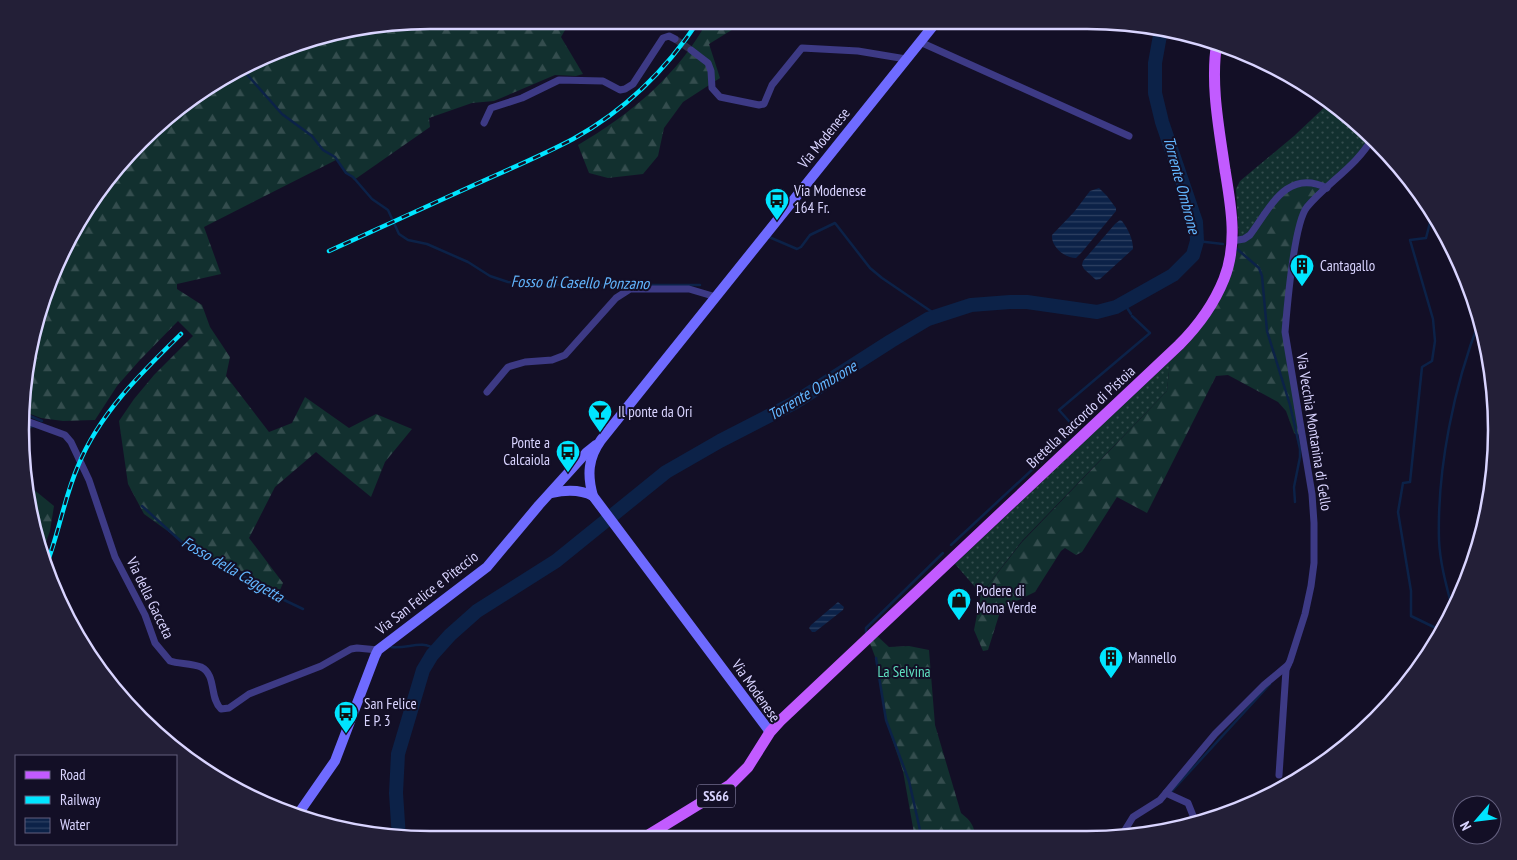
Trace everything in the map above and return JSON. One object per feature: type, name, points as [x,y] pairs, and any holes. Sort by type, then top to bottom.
[{"type":"main road","name":"Bretella Raccordo di Pistoia","points":[[770,732],[1189,335],[1209,310],[1228,267],[1232,240],[1231,205],[1215,92],[1217,50]]},
{"type":"main road","name":"Via Modenese","points":[[655,831],[730,785],[748,767],[770,732]]},
{"type":"street","name":"Via Modenese","points":[[599,442],[931,29]]},
{"type":"street","points":[[484,123],[491,108],[522,98],[559,80],[603,81],[620,90],[625,89],[633,84],[663,38],[669,36],[675,39]]},
{"type":"street","points":[[920,42],[1129,136]]},
{"type":"street","points":[[691,50],[708,63],[711,71],[712,85],[717,95],[729,100],[759,106],[764,104],[772,85],[802,48],[858,51],[906,58]]},
{"type":"street","name":"Via Vecchia Montanina di Gello","points":[[1279,775],[1286,670],[1305,614],[1313,571],[1314,544],[1312,494],[1285,332],[1286,311],[1301,218],[1306,208],[1350,167],[1369,144]]},
{"type":"street","points":[[1232,240],[1244,239],[1250,235],[1288,187],[1306,181],[1318,183],[1327,188]]},
{"type":"street","points":[[487,392],[508,367],[526,362],[552,360],[565,355],[616,298],[630,290],[689,289],[716,297]]},
{"type":"street","name":"Via della Gacceta","points":[[29,422],[65,436],[71,442],[89,480],[115,557],[145,615],[155,643],[170,661],[196,666],[205,670],[212,683],[216,702],[221,709],[229,708],[249,694],[321,666],[351,649],[378,650]]},
{"type":"street","points":[[596,500],[589,482],[588,470],[599,442]]},
{"type":"street","name":"Via San Felice e Piteccio","points":[[301,810],[335,761],[374,656],[378,650],[487,567],[550,493],[586,453],[599,442]]},
{"type":"street","points":[[550,493],[571,490],[584,492],[596,500]]},
{"type":"street","name":"Via Modenese","points":[[596,500],[770,732]]},
{"type":"street","points":[[1125,829],[1132,817],[1160,800],[1215,734],[1264,685],[1288,665]]},
{"type":"street","points":[[1166,793],[1188,803],[1194,817]]},
{"type":"green space","points":[[430,29],[566,29],[561,37],[583,74],[576,76],[555,75],[494,101],[472,103],[429,118],[430,127],[354,180],[336,160],[204,227],[221,274],[177,284],[177,289],[202,305],[210,327],[230,357],[226,376],[269,432],[292,423],[305,397],[349,428],[376,414],[412,429],[385,462],[371,497],[316,452],[275,487],[249,538],[283,583],[280,590],[253,579],[226,561],[201,555],[144,514],[128,484],[119,421],[154,375],[193,336],[178,321],[117,386],[95,420],[63,421],[41,418],[30,414],[36,352],[50,301],[70,253],[96,207],[128,165],[165,128],[207,96],[276,59],[326,42],[352,36],[378,32]]},
{"type":"green space","points":[[703,29],[733,29],[709,44],[720,78],[683,102],[664,128],[658,156],[643,174],[608,178],[589,173],[578,145],[617,120],[652,91],[683,58]]},
{"type":"green space","points":[[1325,107],[1367,142],[1346,170],[1252,235],[1239,241],[1236,189],[1240,181],[1294,136]]},
{"type":"green space","points":[[1298,184],[1325,188],[1300,221],[1286,320],[1303,434],[1297,435],[1294,433],[1286,411],[1278,402],[1228,375],[1216,376],[1147,513],[1117,497],[1082,552],[1076,555],[1065,548],[1061,551],[1035,592],[1006,606],[1000,612],[988,650],[983,651],[974,630],[981,594],[1022,542],[1167,391],[1170,361],[1188,344],[1230,278],[1239,241],[1244,240],[1284,193]]},
{"type":"green space","points":[[1170,361],[1167,391],[1022,541],[981,594],[955,564]]},
{"type":"green space","points":[[33,489],[54,506],[50,531],[45,544]]},
{"type":"green space","name":"La Selvina","points":[[874,633],[889,647],[909,646],[929,650],[935,725],[961,813],[972,824],[974,831],[914,831],[903,771],[887,724],[877,662],[868,638]]},
{"type":"water","points":[[1099,188],[1116,208],[1116,211],[1076,258],[1063,254],[1056,248],[1052,235],[1074,212],[1090,191]]},
{"type":"water","points":[[1120,220],[1130,234],[1133,249],[1100,279],[1096,280],[1084,269],[1083,261]]},
{"type":"water","points":[[838,602],[844,607],[843,610],[815,632],[812,632],[809,628],[811,625]]},
{"type":"waterway","name":"Torrente Ombrone","points":[[398,830],[396,793],[398,754],[423,670],[432,655],[450,635],[477,611],[556,561],[666,472],[720,441],[794,403],[928,319],[971,305],[1010,302],[1027,302],[1097,312],[1116,307],[1173,275],[1193,255],[1197,241],[1196,222],[1162,122],[1155,93],[1155,63],[1160,35]]},
{"type":"waterway","name":"Fosso di Casello Ponzano","points":[[246,74],[282,114],[312,136],[323,150],[335,157],[346,173],[353,177],[372,199],[388,210],[399,234],[408,240],[427,244],[468,262],[490,276],[508,282],[565,285],[700,285]]},
{"type":"waterway","points":[[1430,222],[1426,238],[1410,240],[1433,319],[1435,341],[1432,361],[1422,367],[1410,482],[1403,483],[1398,512],[1411,591],[1411,616],[1436,628]]},
{"type":"waterway","name":"Fosso di Casello Ponzano","points":[[769,237],[797,249],[801,247],[810,235],[835,223],[870,268],[938,316]]},
{"type":"waterway","points":[[1197,241],[1223,244]]},
{"type":"waterway","points":[[1237,249],[1259,268],[1262,276],[1267,331],[1290,405],[1300,449],[1294,487],[1295,502]]},
{"type":"waterway","points":[[1124,303],[1131,314]]},
{"type":"waterway","points":[[951,545],[1076,429],[1059,410],[1150,333],[1132,316]]},
{"type":"waterway","points":[[1450,600],[1444,576],[1439,540],[1441,485],[1444,456],[1455,399],[1476,330]]},
{"type":"waterway","name":"Fosso della Caggetta","points":[[30,416],[42,421]]},
{"type":"waterway","points":[[29,427],[34,426]]},
{"type":"waterway","name":"Fosso della Caggetta","points":[[142,506],[185,545],[203,554],[222,568],[245,577],[261,589],[303,609]]},
{"type":"waterway","points":[[866,632],[866,628],[943,553]]},
{"type":"waterway","name":"Fosso della Caggetta","points":[[391,647],[425,645],[437,650]]},
{"type":"waterway","points":[[876,658],[886,720],[909,781],[920,831]]},
{"type":"waterway","points":[[1171,792],[1270,684]]},
{"type":"tunnel","points":[[675,39],[691,50]]},
{"type":"railway","points":[[329,251],[536,157],[592,128],[627,102],[659,72],[692,29]]},
{"type":"railway","points":[[49,557],[73,478],[97,429],[136,379],[181,334]]},
{"type":"place","name":"Via Modenese 164 Fr.","points":[[777,221]]},
{"type":"place","name":"Cantagallo","points":[[1302,287]]},
{"type":"place","name":"Il ponte da Ori","points":[[600,433]]},
{"type":"place","name":"Ponte a Calcaiola","points":[[568,473]]},
{"type":"place","name":"Podere di Mona Verde","points":[[959,621]]},
{"type":"place","name":"Mannello","points":[[1111,679]]},
{"type":"place","name":"San Felice E P. 3","points":[[346,734]]}]
